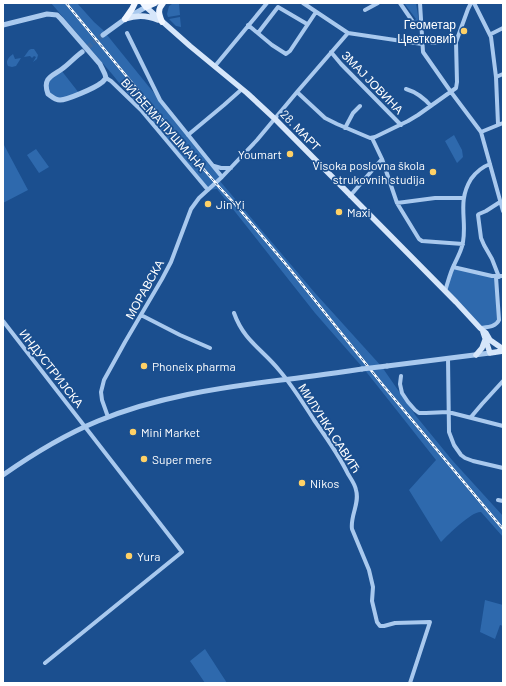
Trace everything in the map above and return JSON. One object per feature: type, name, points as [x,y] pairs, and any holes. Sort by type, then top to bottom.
[{"type":"main road","points":[[125,19],[135,3]]},
{"type":"main road","points":[[145,5],[155,3]]},
{"type":"main road","points":[[162,22],[159,11],[163,3]]},
{"type":"main road","name":"28. МАРТ","points":[[145,5],[162,22],[275,118],[481,328],[488,340],[490,353]]},
{"type":"main road","points":[[125,19],[134,16],[146,16],[162,22]]},
{"type":"main road","points":[[476,355],[488,340],[503,350]]},
{"type":"main road","points":[[490,353],[503,350]]},
{"type":"street","points":[[215,66],[267,3]]},
{"type":"street","points":[[303,3],[348,33],[422,46]]},
{"type":"street","points":[[365,10],[378,3]]},
{"type":"street","points":[[400,3],[415,24],[421,29]]},
{"type":"street","points":[[420,3],[422,46],[424,54],[481,132],[503,211]]},
{"type":"street","points":[[472,3],[490,34],[492,41],[496,77],[498,124]]},
{"type":"street","points":[[372,138],[413,118],[456,88],[456,39],[472,3]]},
{"type":"street","points":[[103,34],[145,5]]},
{"type":"street","points":[[258,33],[278,7],[307,24]]},
{"type":"street","points":[[248,25],[272,45],[286,54],[290,51],[316,12]]},
{"type":"street","points":[[3,25],[47,14],[56,15],[61,18],[103,70],[106,78]]},
{"type":"street","points":[[490,34],[503,28]]},
{"type":"street","points":[[127,33],[160,100],[222,177]]},
{"type":"street","name":"МОРАВСКА","points":[[108,417],[101,392],[104,380],[168,268],[191,210],[196,202],[257,140],[348,33]]},
{"type":"street","points":[[432,43],[456,39]]},
{"type":"street","name":"ВИЉЕМА ПУШМАНА","points":[[82,52],[61,70],[52,75],[47,82],[46,87],[48,94],[57,100],[64,99],[92,88],[106,78],[141,110],[208,190]]},
{"type":"street","name":"ЗМАЈ ЈОВИНА","points":[[331,52],[401,125]]},
{"type":"street","points":[[496,77],[503,74]]},
{"type":"street","points":[[188,135],[242,89]]},
{"type":"street","points":[[406,89],[413,91],[431,106]]},
{"type":"street","points":[[297,92],[325,118],[372,138],[382,159],[397,203],[420,240],[463,244]]},
{"type":"street","points":[[346,128],[353,114],[360,106]]},
{"type":"street","points":[[481,132],[503,123]]},
{"type":"street","points":[[350,196],[382,159]]},
{"type":"street","points":[[445,291],[463,244],[463,204],[466,188],[474,175],[483,167],[490,164]]},
{"type":"street","points":[[213,166],[218,168],[231,168]]},
{"type":"street","points":[[397,203],[435,198],[464,198]]},
{"type":"street","points":[[481,328],[497,324],[499,320],[499,276],[481,238],[478,216],[500,202]]},
{"type":"street","points":[[453,267],[499,276]]},
{"type":"street","name":"МИЛУНКА САВИЋ","points":[[234,313],[242,330],[248,338],[279,369],[335,450],[355,487],[357,499],[351,524],[369,570],[373,587],[372,602],[377,622],[380,626],[395,623],[430,622],[410,683]]},
{"type":"street","points":[[141,316],[210,348]]},
{"type":"street","name":"ИНДУСТРИЈСКА","points":[[3,322],[182,552],[45,663]]},
{"type":"street","points":[[3,475],[39,451],[85,427],[137,407],[187,394],[490,353]]},
{"type":"street","points":[[448,358],[448,412],[450,435],[454,445],[460,454],[469,460],[503,468]]},
{"type":"street","points":[[401,376],[400,384],[402,393],[415,410],[419,412],[448,412],[503,426]]},
{"type":"street","points":[[471,417],[502,384]]},
{"type":"street","points":[[498,500],[503,501]]},
{"type":"shaded area","points":[[51,3],[77,3],[103,30],[222,177],[219,180],[315,293],[382,367],[416,416],[452,460],[503,516],[503,537],[481,512],[466,519],[441,542],[409,490],[436,460],[364,369],[315,313],[217,189],[208,190]]},
{"type":"shaded area","points":[[179,3],[180,15],[168,17],[167,14],[169,6]]},
{"type":"shaded area","points":[[404,3],[416,3],[418,23],[414,21],[416,19]]},
{"type":"shaded area","points":[[180,17],[181,27],[176,26],[169,19]]},
{"type":"shaded area","points":[[31,49],[34,49],[38,55],[37,59],[33,62],[36,57],[24,57]]},
{"type":"shaded area","points":[[13,54],[15,59],[21,58],[16,66],[12,67],[8,66],[7,61]]},
{"type":"shaded area","points":[[61,70],[79,93],[61,100],[47,91],[50,78]]},
{"type":"shaded area","points":[[454,135],[462,150],[463,157],[457,163],[445,141]]},
{"type":"shaded area","points":[[3,145],[28,190],[3,203]]},
{"type":"shaded area","points":[[36,149],[49,167],[39,173],[27,155]]},
{"type":"shaded area","points":[[453,267],[496,277],[497,323],[480,328],[445,291]]},
{"type":"shaded area","points":[[485,600],[503,605],[503,626],[500,625],[495,639],[480,632]]},
{"type":"shaded area","points":[[205,649],[227,683],[205,683],[190,661]]},
{"type":"tunnel","points":[[82,52],[103,35]]},
{"type":"railway","points":[[66,3],[194,158],[289,268],[382,384],[503,529]]},
{"type":"place","name":"Геометар Цветковић","points":[[464,31]]},
{"type":"place","name":"Youmart","points":[[290,154]]},
{"type":"place","name":"Visoka poslovna škola strukovnih studija","points":[[433,172]]},
{"type":"place","name":"Jin Yi","points":[[208,204]]},
{"type":"place","name":"Maxi","points":[[339,212]]},
{"type":"place","name":"Phoneix pharma","points":[[144,366]]},
{"type":"place","name":"Mini Market","points":[[133,432]]},
{"type":"place","name":"Super mere","points":[[144,459]]},
{"type":"place","name":"Nikos","points":[[302,483]]},
{"type":"place","name":"Yura","points":[[129,556]]}]
